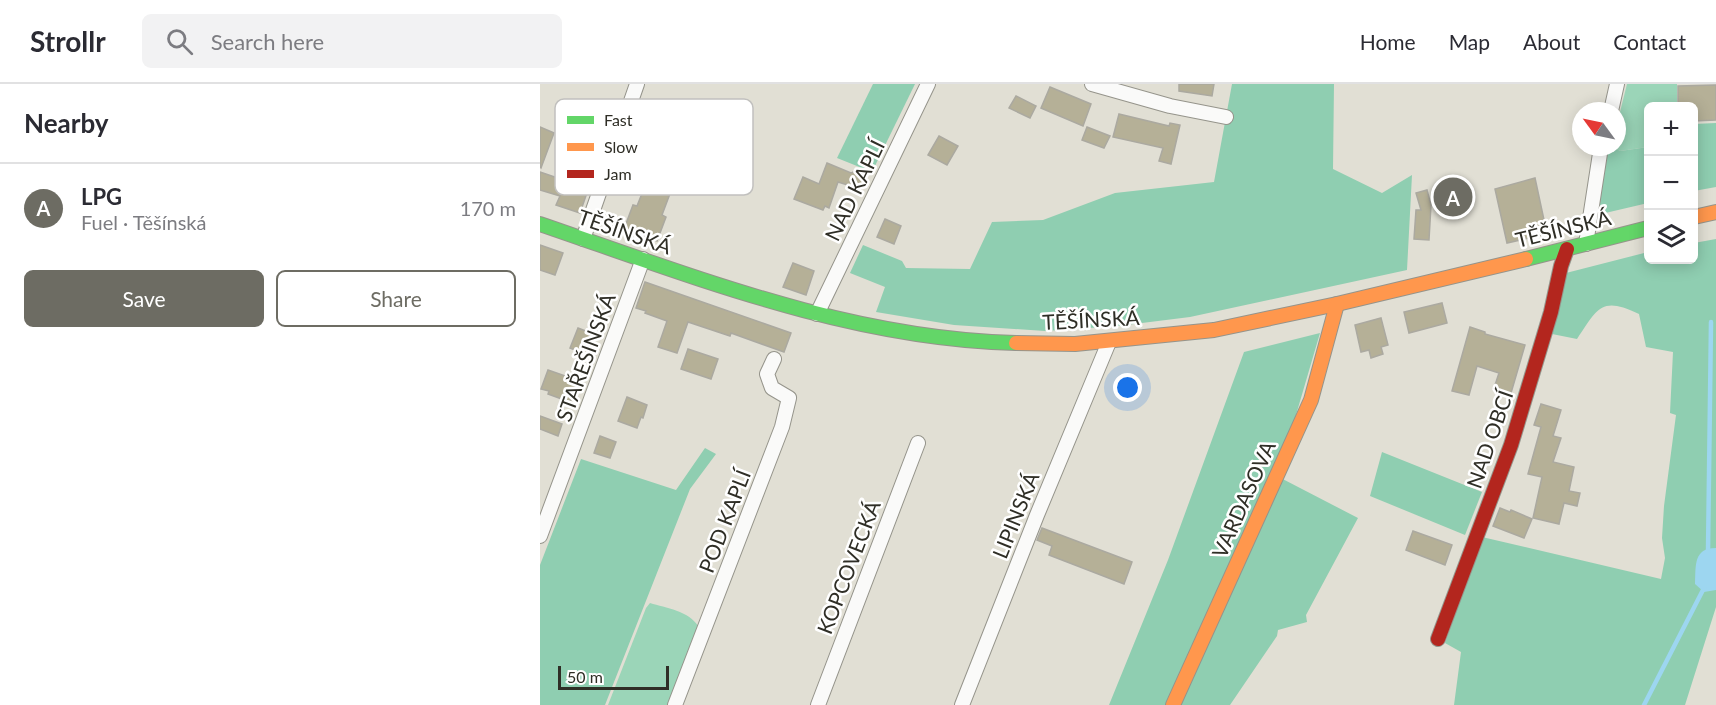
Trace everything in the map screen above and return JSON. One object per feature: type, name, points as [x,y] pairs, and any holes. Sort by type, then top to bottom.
[{"type":"main road","points":[[1698,216],[1716,212]]},
{"type":"main road","name":"TĚŠÍNSKÁ","points":[[540,224],[742,293],[840,320],[911,333],[990,342],[1075,344],[1214,330],[1337,304],[1644,229]]},
{"type":"main road","name":"NAD OBCÍ","points":[[1438,639],[1511,445],[1551,312],[1567,249]]},
{"type":"main road","name":"VARDASOVA","points":[[1173,705],[1311,400],[1337,304]]},
{"type":"street","points":[[632,99],[637,84]]},
{"type":"street","name":"NAD KAPLÍ","points":[[817,314],[928,84]]},
{"type":"street","points":[[1092,84],[1170,106],[1226,117]]},
{"type":"street","points":[[1613,102],[1617,84]]},
{"type":"street","points":[[1586,244],[1600,156]]},
{"type":"street","points":[[583,239],[598,195]]},
{"type":"street","name":"STAŘEŠINSKÁ","points":[[540,536],[643,259]]},
{"type":"street","name":"LIPINSKÁ","points":[[962,705],[1036,515],[1109,342]]},
{"type":"street","name":"POD KAPLÍ","points":[[675,705],[782,428],[789,398],[772,388],[767,374],[774,359]]},
{"type":"street","name":"KOPCOVECKÁ","points":[[818,705],[918,443]]},
{"type":"green space","points":[[873,84],[915,84],[872,172],[837,158]]},
{"type":"green space","points":[[1232,84],[1334,84],[1333,169],[1382,193],[1412,175],[1407,270],[1190,317],[1118,326],[1045,331],[954,325],[876,312],[885,287],[850,273],[863,245],[902,261],[906,268],[970,269],[992,222],[1043,220],[1115,193],[1214,182]]},
{"type":"green space","points":[[1627,84],[1677,84],[1677,102],[1644,102],[1644,148],[1626,150],[1626,102],[1622,102]]},
{"type":"green space","points":[[1716,123],[1716,187],[1698,190],[1698,156],[1698,124]]},
{"type":"green space","points":[[1644,148],[1644,204],[1601,214],[1596,218],[1604,156],[1626,156],[1626,150]]},
{"type":"green space","points":[[1716,239],[1716,607],[1685,705],[1454,705],[1461,652],[1445,643],[1482,537],[1661,579],[1665,558],[1662,538],[1664,506],[1676,415],[1670,413],[1673,352],[1646,347],[1639,314],[1616,306],[1602,308],[1596,313],[1577,339],[1552,334],[1566,273],[1644,253],[1644,264],[1698,264],[1698,242]]},
{"type":"green space","points":[[1320,333],[1286,449],[1273,474],[1358,518],[1306,615],[1307,622],[1278,630],[1277,636],[1230,705],[1109,705],[1168,560],[1244,352]]},
{"type":"green space","points":[[705,448],[716,454],[690,489],[605,705],[540,705],[540,565],[581,459],[676,490]]},
{"type":"green space","points":[[1382,452],[1482,492],[1465,535],[1370,496]]},
{"type":"green space","points":[[650,603],[683,613],[698,626],[668,705],[608,705],[646,608]]},
{"type":"water","points":[[1716,548],[1716,590],[1704,592],[1695,584],[1697,559],[1703,551]]},
{"type":"building","points":[[1179,84],[1214,84],[1212,96],[1179,91]]},
{"type":"building","points":[[1716,85],[1716,120],[1698,121],[1698,102],[1678,102],[1678,86]]},
{"type":"building","points":[[1050,87],[1091,104],[1083,126],[1041,108]]},
{"type":"building","points":[[1016,96],[1036,106],[1030,118],[1009,108]]},
{"type":"building","points":[[1119,114],[1169,126],[1170,123],[1180,125],[1171,164],[1159,161],[1163,148],[1113,137]]},
{"type":"building","points":[[540,127],[554,133],[541,168],[540,167]]},
{"type":"building","points":[[1087,127],[1110,136],[1104,148],[1082,140]]},
{"type":"building","points":[[939,136],[958,146],[947,165],[928,155]]},
{"type":"building","points":[[827,163],[851,173],[861,169],[865,175],[861,189],[838,182],[829,208],[825,206],[823,210],[794,199],[803,177],[819,184]]},
{"type":"building","points":[[540,172],[555,177],[555,194],[540,190]]},
{"type":"building","points":[[1535,178],[1547,234],[1507,243],[1495,189]]},
{"type":"building","points":[[1427,190],[1431,205],[1429,240],[1414,239],[1416,210],[1421,210],[1416,193]]},
{"type":"building","points":[[557,195],[586,195],[580,213],[556,205],[560,196]]},
{"type":"building","points":[[641,195],[670,195],[662,215],[666,217],[657,241],[624,229],[633,205],[637,206]]},
{"type":"building","points":[[885,219],[901,226],[894,244],[877,237]]},
{"type":"building","points":[[540,245],[563,253],[555,275],[540,270]]},
{"type":"building","points":[[793,263],[814,271],[806,295],[783,287]]},
{"type":"building","points":[[645,282],[791,333],[784,352],[731,333],[730,336],[688,322],[677,353],[658,347],[667,321],[636,308]]},
{"type":"building","points":[[1442,303],[1447,323],[1409,333],[1404,312]]},
{"type":"building","points":[[1381,318],[1388,345],[1381,347],[1383,354],[1371,358],[1369,350],[1361,352],[1355,325]]},
{"type":"building","points":[[1470,327],[1485,332],[1485,334],[1525,345],[1511,393],[1494,388],[1499,373],[1477,366],[1469,395],[1452,391]]},
{"type":"building","points":[[578,328],[596,335],[588,355],[570,348]]},
{"type":"building","points":[[688,349],[718,359],[711,379],[681,369]]},
{"type":"building","points":[[548,370],[577,380],[579,385],[570,402],[541,389]]},
{"type":"building","points":[[627,397],[647,405],[637,428],[618,421]]},
{"type":"building","points":[[1541,404],[1561,410],[1553,436],[1561,438],[1553,462],[1574,467],[1569,491],[1580,493],[1577,506],[1564,503],[1559,524],[1533,518],[1542,477],[1528,474],[1541,427],[1534,425]]},
{"type":"building","points":[[540,416],[562,424],[558,436],[540,429]]},
{"type":"building","points":[[600,436],[616,442],[610,458],[594,453]]},
{"type":"building","points":[[1500,508],[1532,519],[1524,538],[1493,526]]},
{"type":"building","points":[[1042,528],[1132,562],[1124,584],[1049,555],[1052,546],[1037,540]]},
{"type":"building","points":[[1413,531],[1452,545],[1445,565],[1406,550]]},
{"type":"waterway","points":[[1708,553],[1711,322]]},
{"type":"waterway","points":[[1644,705],[1704,588]]},
{"type":"traffic: fast","points":[[540,224],[715,284],[833,318],[954,339],[1016,343]]},
{"type":"traffic: fast","points":[[1526,259],[1644,229]]},
{"type":"traffic: slow","points":[[1698,216],[1716,212]]},
{"type":"traffic: slow","points":[[1016,343],[1075,344],[1214,330],[1337,304],[1526,259]]},
{"type":"traffic: slow","points":[[1173,705],[1311,400],[1337,304]]},
{"type":"traffic: jam","points":[[1438,639],[1511,445],[1551,312],[1567,249]]},
{"type":"place","name":"LPG","points":[[1453,197]]}]
